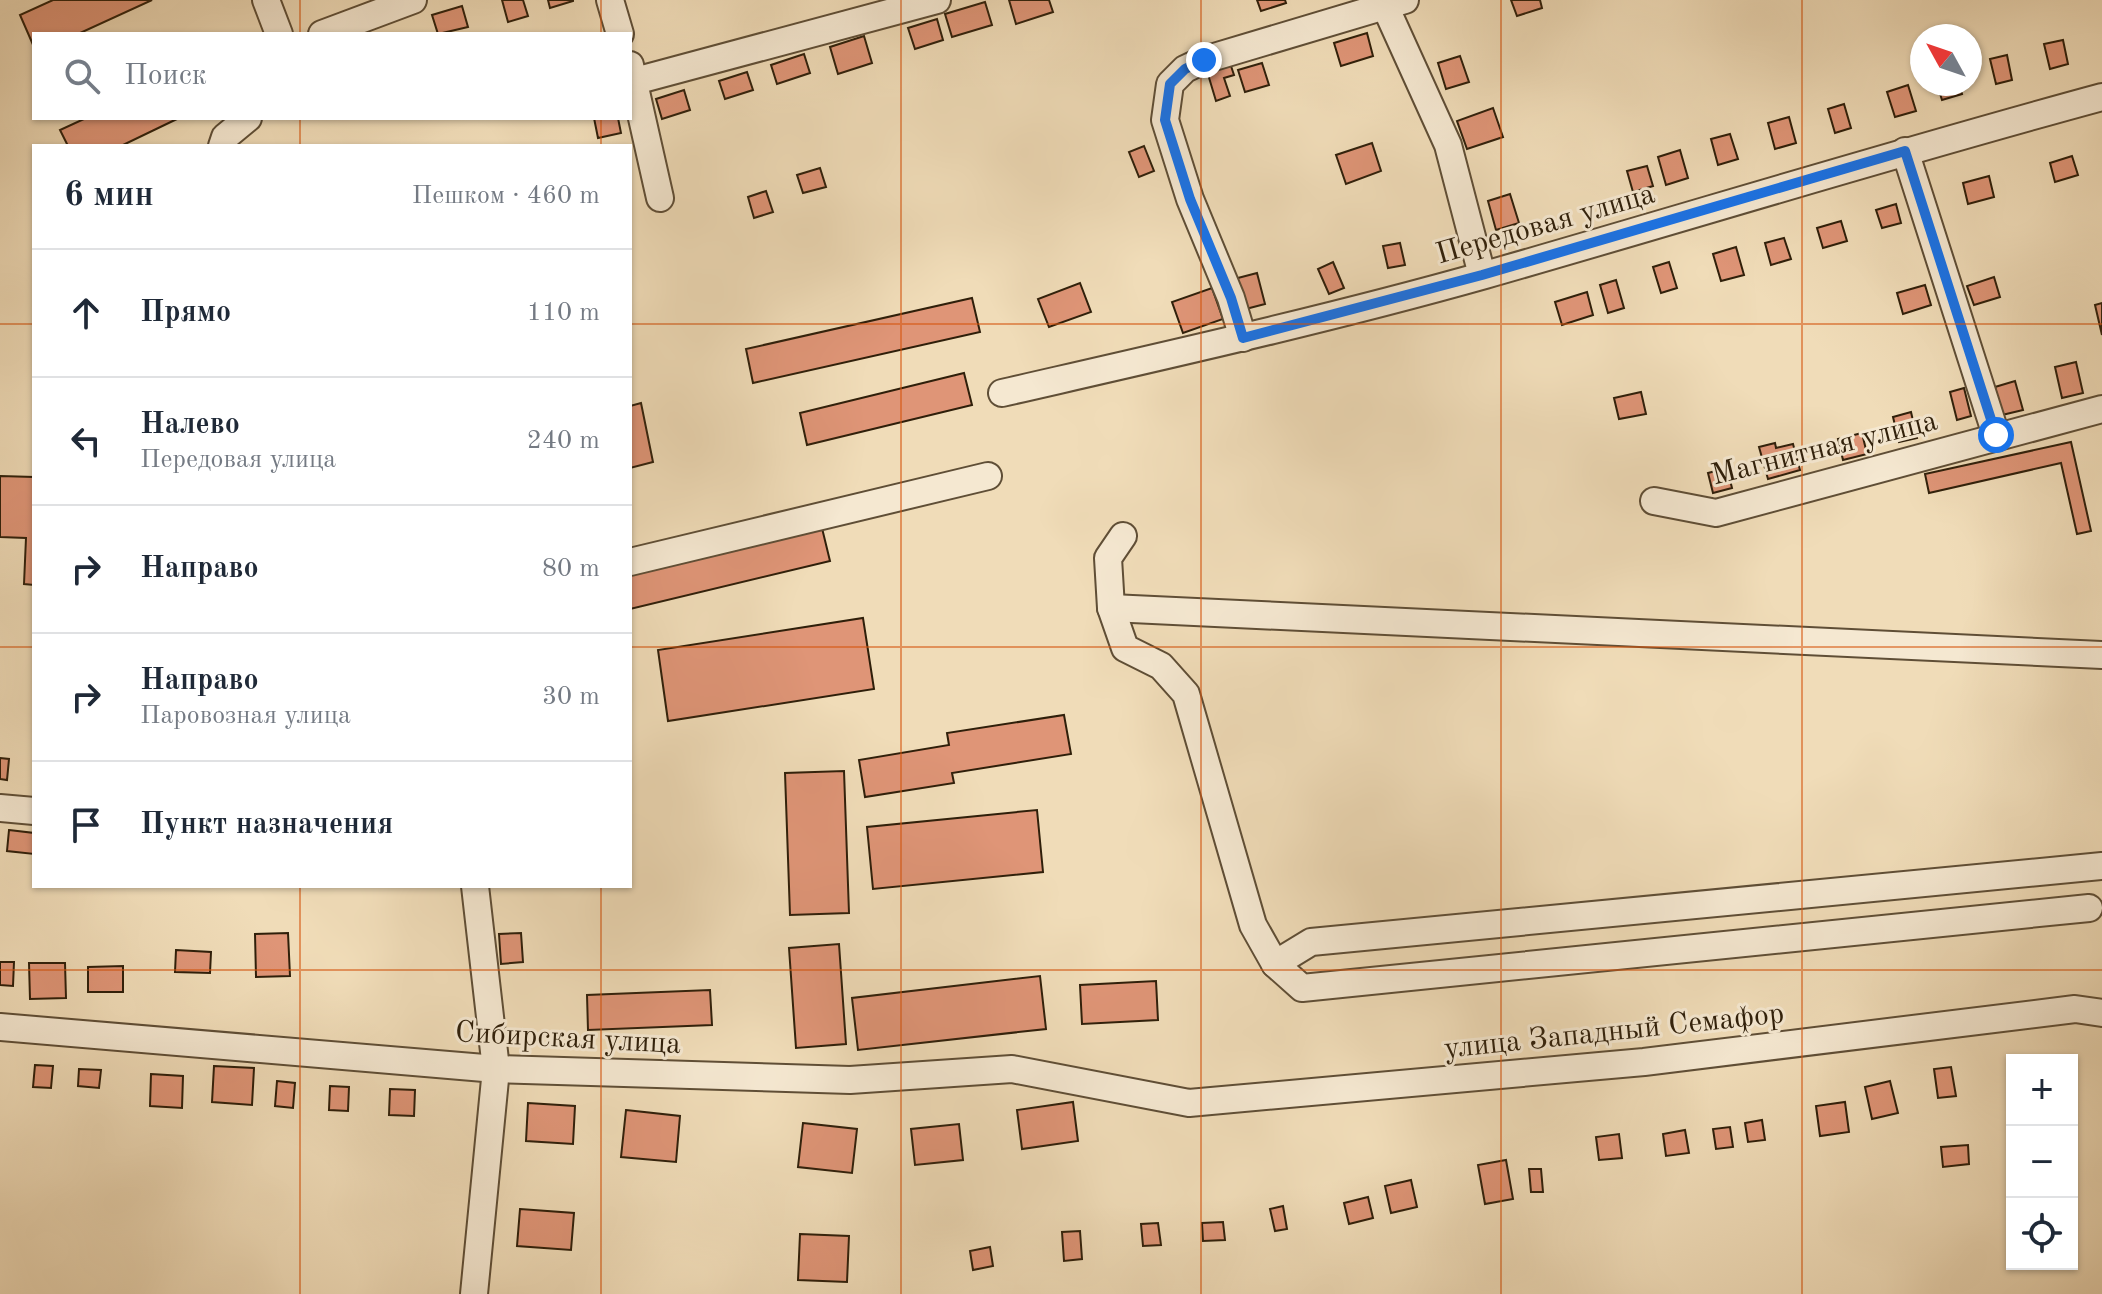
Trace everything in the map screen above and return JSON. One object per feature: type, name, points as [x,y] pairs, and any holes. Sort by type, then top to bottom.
[{"type":"street","points":[[266,0],[278,32]]},
{"type":"street","points":[[327,32],[413,0]]},
{"type":"street","points":[[610,0],[619,32]]},
{"type":"street","points":[[660,198],[632,73],[937,0]]},
{"type":"street","points":[[1243,338],[1231,298],[1190,199],[1165,120],[1170,84],[1185,69],[1204,60],[1395,3],[1448,145],[1482,275]]},
{"type":"street","name":"Передовая улица","points":[[1002,393],[1243,338],[1482,275],[1905,151],[2102,97]]},
{"type":"street","points":[[223,144],[225,137],[246,120]]},
{"type":"street","points":[[1905,151],[1996,435]]},
{"type":"street","name":"Магнитная улица","points":[[1654,501],[1716,513],[1996,435],[2102,409]]},
{"type":"street","points":[[632,562],[988,476]]},
{"type":"street","points":[[1123,536],[1108,558],[1111,608],[1125,648],[1161,666],[1186,694],[1253,925],[1275,964],[1302,988],[2089,908]]},
{"type":"street","points":[[1111,608],[2102,655]]},
{"type":"street","points":[[0,808],[32,811]]},
{"type":"street","points":[[1275,964],[1311,942],[2102,866]]},
{"type":"street","points":[[474,1294],[496,1069],[475,888]]},
{"type":"street","name":"улица Западный Семафор","points":[[1132,1090],[1189,1103],[1644,1062],[2075,1009],[2102,1013]]},
{"type":"street","name":"Сибирская улица","points":[[0,1027],[496,1069],[850,1080],[1012,1069],[1132,1090]]},
{"type":"building","points":[[53,0],[152,0],[82,32],[32,32],[32,42],[20,15]]},
{"type":"building","points":[[502,0],[523,0],[528,16],[508,22]]},
{"type":"building","points":[[548,0],[573,0],[573,1],[550,8]]},
{"type":"building","points":[[1009,0],[1049,0],[1053,12],[1016,24]]},
{"type":"building","points":[[1257,0],[1285,0],[1286,3],[1261,11]]},
{"type":"building","points":[[1511,0],[1540,0],[1542,8],[1517,16]]},
{"type":"building","points":[[985,2],[992,25],[952,37],[945,14]]},
{"type":"building","points":[[462,6],[468,27],[437,32],[432,15]]},
{"type":"building","points":[[937,19],[943,40],[915,49],[908,28]]},
{"type":"building","points":[[1367,33],[1373,56],[1341,66],[1334,43]]},
{"type":"building","points":[[864,36],[872,63],[838,74],[830,47]]},
{"type":"building","points":[[2063,40],[2068,64],[2050,69],[2044,44]]},
{"type":"building","points":[[804,54],[810,73],[777,84],[771,65]]},
{"type":"building","points":[[2007,55],[2012,80],[1996,84],[1990,59]]},
{"type":"building","points":[[1460,56],[1469,82],[1446,89],[1438,63]]},
{"type":"building","points":[[1230,63],[1234,75],[1224,78],[1230,96],[1216,101],[1207,71]]},
{"type":"building","points":[[1262,63],[1269,85],[1245,92],[1238,70]]},
{"type":"building","points":[[747,72],[753,90],[725,99],[719,81]]},
{"type":"building","points":[[1908,85],[1916,111],[1895,117],[1887,92]]},
{"type":"building","points":[[684,90],[690,110],[662,119],[656,99]]},
{"type":"building","points":[[1844,104],[1851,128],[1835,133],[1828,109]]},
{"type":"building","points":[[1493,108],[1503,137],[1467,149],[1457,121]]},
{"type":"building","points":[[1789,117],[1796,143],[1775,149],[1768,123]]},
{"type":"building","points":[[82,120],[175,120],[125,144],[67,144],[60,130]]},
{"type":"building","points":[[594,120],[618,120],[621,133],[598,138]]},
{"type":"building","points":[[1730,134],[1738,159],[1718,165],[1711,139]]},
{"type":"building","points":[[1372,143],[1381,171],[1346,184],[1336,155]]},
{"type":"building","points":[[1144,146],[1154,171],[1139,177],[1129,152]]},
{"type":"building","points":[[1680,150],[1688,178],[1666,185],[1658,157]]},
{"type":"building","points":[[2072,156],[2078,175],[2055,182],[2050,163]]},
{"type":"building","points":[[1647,166],[1653,186],[1633,192],[1627,171]]},
{"type":"building","points":[[820,168],[826,187],[803,193],[797,175]]},
{"type":"building","points":[[1989,176],[1994,197],[1968,204],[1963,183]]},
{"type":"building","points":[[766,191],[773,212],[754,218],[748,197]]},
{"type":"building","points":[[1510,194],[1519,223],[1496,230],[1488,201]]},
{"type":"building","points":[[1896,204],[1901,223],[1882,228],[1876,210]]},
{"type":"building","points":[[1841,221],[1847,241],[1823,248],[1817,228]]},
{"type":"building","points":[[1784,238],[1791,259],[1771,265],[1765,243]]},
{"type":"building","points":[[1400,243],[1405,265],[1388,268],[1383,246]]},
{"type":"building","points":[[1736,247],[1744,275],[1721,281],[1713,254]]},
{"type":"building","points":[[1333,262],[1344,288],[1329,294],[1318,269]]},
{"type":"building","points":[[1669,262],[1677,288],[1661,293],[1653,267]]},
{"type":"building","points":[[1257,273],[1265,304],[1242,310],[1234,279]]},
{"type":"building","points":[[1994,277],[2000,297],[1974,305],[1967,286]]},
{"type":"building","points":[[1616,280],[1624,308],[1608,313],[1600,285]]},
{"type":"building","points":[[1080,283],[1091,312],[1049,327],[1038,299]]},
{"type":"building","points":[[1925,285],[1931,305],[1903,314],[1897,293]]},
{"type":"building","points":[[1212,288],[1223,319],[1183,333],[1172,302]]},
{"type":"building","points":[[1587,292],[1593,315],[1562,325],[1555,302]]},
{"type":"building","points":[[972,298],[980,332],[753,383],[746,349]]},
{"type":"building","points":[[2102,303],[2102,335],[2095,305]]},
{"type":"building","points":[[2076,362],[2083,393],[2062,398],[2055,367]]},
{"type":"building","points":[[964,373],[972,405],[807,445],[800,413]]},
{"type":"building","points":[[2015,381],[2023,410],[2002,415],[1995,387]]},
{"type":"building","points":[[1964,388],[1971,416],[1957,420],[1950,392]]},
{"type":"building","points":[[1641,392],[1646,414],[1619,419],[1614,398]]},
{"type":"building","points":[[641,403],[653,462],[632,467],[632,405]]},
{"type":"building","points":[[1911,412],[1917,438],[1899,442],[1893,417]]},
{"type":"building","points":[[1862,433],[1867,454],[1843,460],[1838,439]]},
{"type":"building","points":[[2071,442],[2091,531],[2077,534],[2061,463],[1929,493],[1925,474]]},
{"type":"building","points":[[1775,443],[1776,448],[1793,444],[1800,470],[1768,479],[1759,447]]},
{"type":"building","points":[[1727,468],[1732,488],[1713,493],[1708,473]]},
{"type":"building","points":[[0,476],[32,477],[32,585],[24,584],[26,538],[0,537]]},
{"type":"building","points":[[821,524],[830,561],[632,609],[632,570]]},
{"type":"building","points":[[863,618],[874,689],[668,721],[658,650]]},
{"type":"building","points":[[1064,715],[1071,754],[952,773],[954,783],[865,797],[859,760],[949,745],[947,733]]},
{"type":"building","points":[[0,758],[9,759],[7,780],[0,779]]},
{"type":"building","points":[[844,771],[849,913],[790,915],[785,773]]},
{"type":"building","points":[[1037,810],[1043,872],[873,889],[867,827]]},
{"type":"building","points":[[9,830],[32,833],[32,854],[7,851]]},
{"type":"building","points":[[288,933],[290,976],[256,977],[255,934]]},
{"type":"building","points":[[521,933],[523,962],[501,964],[499,934]]},
{"type":"building","points":[[839,944],[846,1044],[796,1048],[789,948]]},
{"type":"building","points":[[176,950],[211,952],[210,973],[175,972]]},
{"type":"building","points":[[0,962],[14,962],[13,986],[0,985]]},
{"type":"building","points":[[29,963],[65,963],[66,998],[30,999]]},
{"type":"building","points":[[123,966],[123,992],[88,992],[88,967]]},
{"type":"building","points":[[1040,976],[1046,1029],[858,1050],[852,998]]},
{"type":"building","points":[[1156,981],[1158,1020],[1082,1024],[1080,985]]},
{"type":"building","points":[[710,990],[712,1025],[588,1030],[587,995]]},
{"type":"building","points":[[35,1065],[53,1066],[51,1088],[33,1087]]},
{"type":"building","points":[[214,1066],[254,1068],[252,1105],[212,1102]]},
{"type":"building","points":[[1951,1067],[1956,1096],[1938,1098],[1934,1069]]},
{"type":"building","points":[[79,1069],[101,1070],[99,1088],[78,1086]]},
{"type":"building","points":[[151,1074],[183,1076],[182,1108],[150,1106]]},
{"type":"building","points":[[277,1081],[295,1083],[293,1108],[275,1106]]},
{"type":"building","points":[[1890,1081],[1898,1113],[1872,1119],[1865,1087]]},
{"type":"building","points":[[330,1086],[349,1087],[348,1111],[329,1110]]},
{"type":"building","points":[[390,1089],[415,1090],[414,1116],[389,1115]]},
{"type":"building","points":[[1073,1102],[1078,1141],[1022,1149],[1017,1110]]},
{"type":"building","points":[[1845,1102],[1849,1132],[1820,1136],[1816,1106]]},
{"type":"building","points":[[528,1103],[575,1106],[573,1144],[526,1141]]},
{"type":"building","points":[[626,1110],[680,1116],[676,1162],[621,1157]]},
{"type":"building","points":[[1762,1120],[1765,1140],[1748,1142],[1745,1123]]},
{"type":"building","points":[[803,1123],[857,1129],[852,1173],[798,1167]]},
{"type":"building","points":[[959,1124],[963,1160],[915,1165],[911,1129]]},
{"type":"building","points":[[1730,1127],[1733,1147],[1716,1149],[1713,1129]]},
{"type":"building","points":[[1685,1130],[1689,1153],[1666,1156],[1663,1134]]},
{"type":"building","points":[[1619,1134],[1622,1158],[1599,1160],[1596,1137]]},
{"type":"building","points":[[1968,1145],[1969,1164],[1943,1167],[1941,1147]]},
{"type":"building","points":[[1506,1160],[1513,1199],[1485,1204],[1478,1165]]},
{"type":"building","points":[[1529,1169],[1541,1169],[1543,1192],[1531,1192]]},
{"type":"building","points":[[1411,1180],[1417,1207],[1391,1213],[1385,1186]]},
{"type":"building","points":[[1368,1197],[1373,1218],[1349,1224],[1344,1203]]},
{"type":"building","points":[[1283,1206],[1287,1229],[1275,1231],[1270,1209]]},
{"type":"building","points":[[520,1209],[574,1213],[571,1250],[517,1246]]},
{"type":"building","points":[[1223,1222],[1225,1240],[1203,1241],[1202,1223]]},
{"type":"building","points":[[1158,1223],[1161,1245],[1143,1246],[1141,1224]]},
{"type":"building","points":[[1080,1231],[1082,1259],[1064,1261],[1062,1232]]},
{"type":"building","points":[[800,1234],[849,1236],[847,1282],[798,1280]]},
{"type":"building","points":[[990,1247],[993,1266],[973,1270],[970,1251]]},
{"type":"route","points":[[1204,60],[1185,69],[1170,84],[1165,120],[1190,199],[1231,298],[1243,338],[1482,275],[1905,151],[1996,435]]}]
